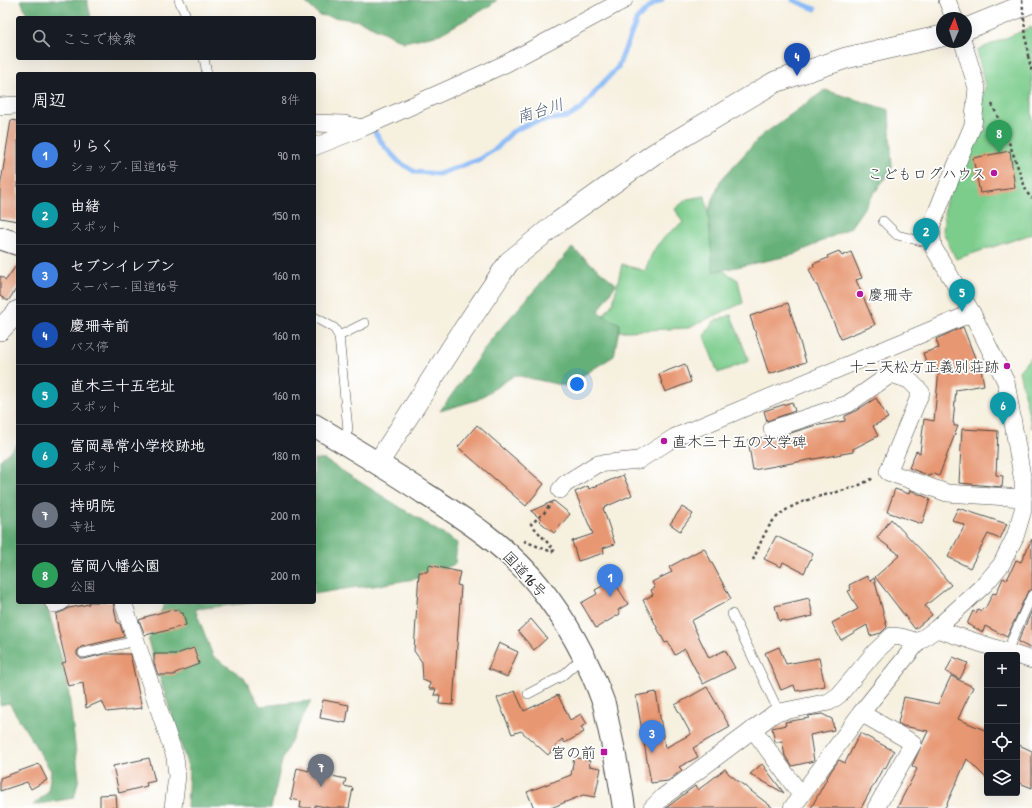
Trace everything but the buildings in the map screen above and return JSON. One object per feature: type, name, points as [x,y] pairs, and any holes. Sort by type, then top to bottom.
[{"type":"highway","points":[[0,238],[16,243]]},
{"type":"highway","name":"国道16号","points":[[316,426],[378,463],[459,515],[486,535],[515,560],[538,585],[560,614],[584,656],[604,705],[616,756],[624,808]]},
{"type":"street","points":[[316,146],[362,128],[505,64],[624,0]]},
{"type":"street","points":[[947,0],[952,12]]},
{"type":"street","points":[[972,27],[1032,2]]},
{"type":"street","points":[[378,463],[509,262],[557,223],[654,154],[775,82],[846,58],[936,37]]},
{"type":"street","points":[[753,729],[797,802],[861,714],[918,642],[936,629],[985,584],[1001,565],[1015,538],[1023,510],[1023,482],[1006,382],[972,313],[933,247],[931,227],[973,125],[977,88],[965,48]]},
{"type":"street","points":[[0,106],[16,105]]},
{"type":"street","points":[[316,123],[344,124],[362,128]]},
{"type":"street","points":[[0,330],[16,313]]},
{"type":"street","points":[[560,490],[565,484],[596,464],[639,460],[675,437],[972,313]]},
{"type":"street","points":[[772,430],[848,404],[891,374],[909,380],[922,392],[888,472],[947,493],[1023,498]]},
{"type":"street","points":[[124,604],[175,757],[177,776],[173,808]]},
{"type":"street","points":[[936,629],[1032,660]]},
{"type":"street","points":[[652,808],[663,797],[775,713],[829,702],[839,695],[875,652],[892,636],[918,642]]},
{"type":"street","points":[[861,714],[913,743],[876,808]]},
{"type":"lane","points":[[179,0],[186,16]]},
{"type":"lane","points":[[204,60],[207,72]]},
{"type":"lane","points":[[883,221],[897,235],[921,241],[933,242]]},
{"type":"lane","points":[[316,318],[334,328],[340,336],[348,430],[341,441]]},
{"type":"lane","points":[[340,336],[365,323]]},
{"type":"lane","points":[[1007,651],[1032,596]]},
{"type":"lane","points":[[732,614],[779,712]]},
{"type":"lane","points":[[83,653],[136,641]]},
{"type":"lane","points":[[528,694],[562,676],[584,656]]},
{"type":"path","points":[[1022,0],[1028,56],[1032,72]]},
{"type":"path","points":[[977,88],[985,88],[1010,145],[1027,193],[1032,198]]},
{"type":"path","points":[[753,560],[772,522],[783,512],[799,503],[819,496],[853,488],[888,472]]},
{"type":"path","points":[[517,538],[552,552],[554,550],[531,524],[544,513],[560,490]]},
{"type":"green space","points":[[21,0],[87,0],[91,16],[27,16]]},
{"type":"green space","points":[[303,0],[497,0],[488,7],[440,34],[404,42],[360,21],[319,15]]},
{"type":"green space","points":[[1032,27],[1032,234],[956,259],[943,232],[945,205],[985,88],[977,50]]},
{"type":"green space","points":[[825,90],[889,110],[892,168],[850,228],[793,255],[713,272],[708,212],[720,181],[761,136]]},
{"type":"green space","points":[[705,196],[720,269],[738,280],[743,303],[687,328],[607,332],[599,321],[613,303],[622,264],[645,271],[655,248],[669,233],[683,223],[675,209],[687,199]]},
{"type":"green space","points":[[572,248],[616,284],[598,312],[620,324],[614,356],[566,386],[515,375],[477,400],[440,411],[493,337]]},
{"type":"green space","points":[[731,315],[749,361],[718,373],[704,336],[714,321]]},
{"type":"green space","points":[[1032,355],[1032,428],[1019,371]]},
{"type":"green space","points":[[16,446],[16,604],[48,604],[48,609],[67,679],[79,778],[74,798],[33,805],[48,792],[51,771],[9,703],[0,705],[0,460]]},
{"type":"green space","points":[[316,459],[325,460],[457,543],[455,564],[420,578],[373,586],[316,594]]},
{"type":"green space","points":[[164,604],[240,604],[195,609],[213,656],[244,678],[260,706],[311,701],[283,757],[271,808],[187,808],[189,770],[148,641]]},
{"type":"waterway","name":"南台川","points":[[374,131],[384,146],[399,162],[415,172],[439,174],[478,160],[497,148],[512,132],[528,124],[568,117],[581,109],[618,67],[637,19],[652,5],[662,0]]},
{"type":"waterway","name":"南台川","points":[[793,0],[815,9]]},
{"type":"place","name":"慶珊寺前","points":[[797,76]]},
{"type":"place","name":"富岡八幡公園","points":[[999,153]]},
{"type":"place","name":"こどもログハウス","points":[[994,173]]},
{"type":"place","name":"由緒","points":[[926,251]]},
{"type":"place","name":"慶珊寺","points":[[860,294]]},
{"type":"place","name":"直木三十五宅址","points":[[962,312]]},
{"type":"place","name":"十二天松方正義別荘跡","points":[[1007,366]]},
{"type":"place","name":"富岡尋常小学校跡地","points":[[1003,425]]},
{"type":"place","name":"直木三十五の文学碑","points":[[664,441]]},
{"type":"place","name":"りらく","points":[[610,597]]},
{"type":"place","name":"宮の前","points":[[604,752]]},
{"type":"place","name":"セブンイレブン","points":[[652,753]]},
{"type":"place","name":"持明院","points":[[321,787]]}]
